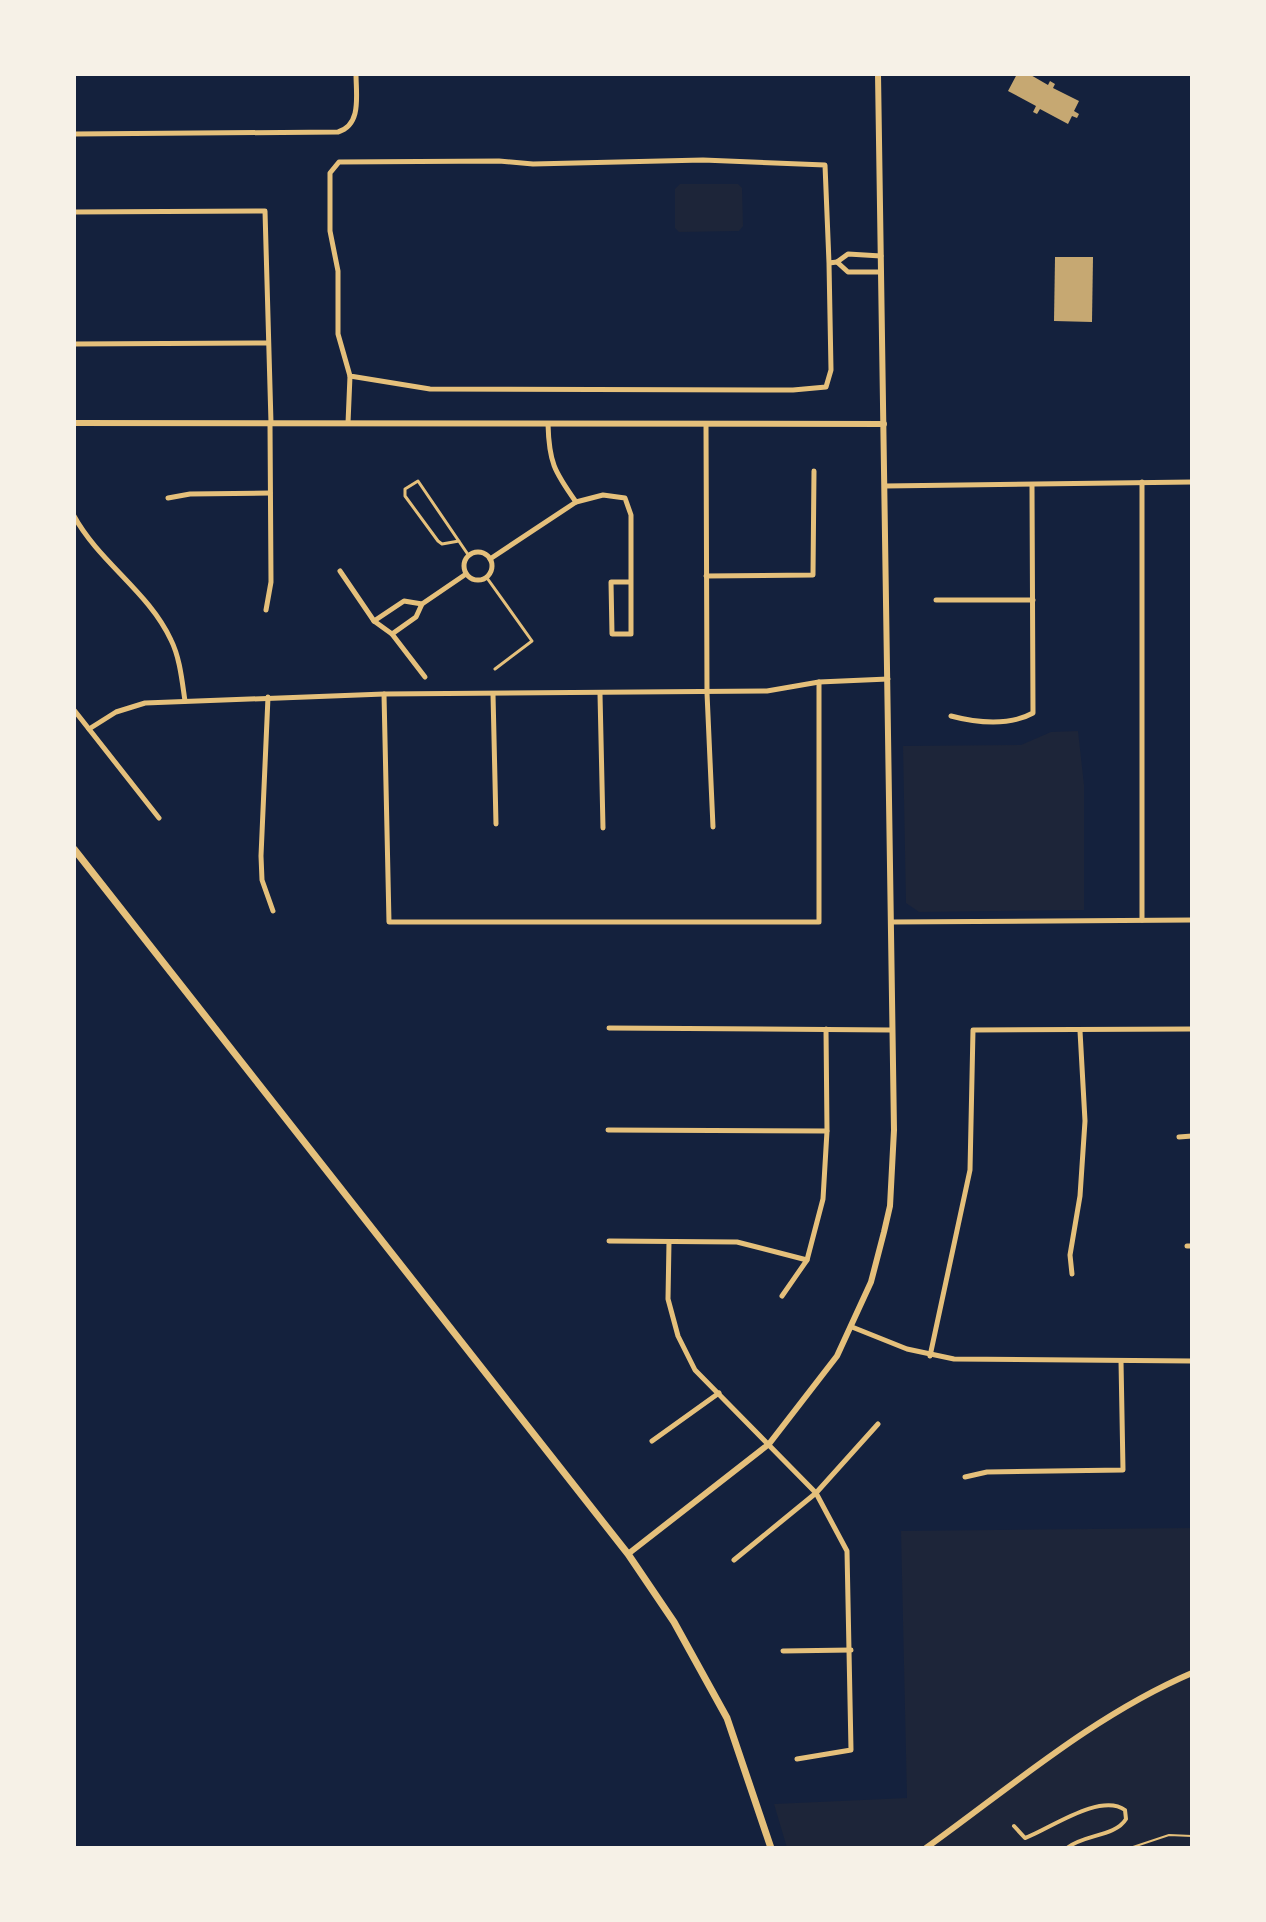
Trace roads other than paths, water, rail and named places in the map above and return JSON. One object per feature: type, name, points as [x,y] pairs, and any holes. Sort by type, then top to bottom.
[{"type":"main road","points":[[74,849],[628,1554],[674,1622],[727,1718],[771,1848]]},
{"type":"street","points":[[74,134],[338,132],[352,124],[356,113],[356,74]]},
{"type":"street","points":[[628,1554],[769,1444],[817,1385],[837,1356],[871,1282],[890,1206],[894,1130],[878,74]]},
{"type":"street","points":[[348,423],[350,376],[338,334],[338,271],[330,231],[330,173],[339,162],[499,161],[533,164],[703,160],[825,165],[831,370],[826,387],[793,390],[430,389],[350,376]]},
{"type":"street","points":[[74,212],[265,211],[271,582],[266,610]]},
{"type":"street","points":[[829,263],[837,262],[848,254],[881,256]]},
{"type":"street","points":[[837,262],[848,272],[881,272]]},
{"type":"street","points":[[74,344],[267,343]]},
{"type":"street","points":[[74,423],[884,424]]},
{"type":"street","points":[[548,424],[549,454],[560,479],[576,502]]},
{"type":"street","points":[[706,424],[707,693],[713,827]]},
{"type":"street","points":[[706,576],[813,575],[814,471]]},
{"type":"street","points":[[1142,482],[1142,920]]},
{"type":"street","points":[[885,486],[1192,482]]},
{"type":"street","points":[[951,716],[969,720],[1019,721],[1033,713],[1032,486]]},
{"type":"street","points":[[168,498],[190,494],[270,493]]},
{"type":"street","points":[[490,559],[576,502],[603,495],[625,498],[631,515],[631,582],[631,634],[612,634],[611,582],[631,582]]},
{"type":"street","points":[[74,516],[150,608],[171,639],[181,672],[185,701]]},
{"type":"street","points":[[478,552],[490,559],[492,567],[487,578],[478,581],[466,574],[464,567],[469,556],[478,552]]},
{"type":"street","points":[[340,571],[374,621],[392,634],[425,677]]},
{"type":"street","points":[[392,634],[416,617],[422,604],[466,574]]},
{"type":"street","points":[[936,600],[1033,600]]},
{"type":"street","points":[[374,621],[404,601],[422,604]]},
{"type":"street","points":[[89,729],[116,712],[145,703],[384,694],[707,693],[767,691],[819,682],[888,679]]},
{"type":"street","points":[[384,694],[389,922],[819,922],[819,682]]},
{"type":"street","points":[[493,694],[496,824]]},
{"type":"street","points":[[600,694],[603,828]]},
{"type":"street","points":[[268,697],[261,856],[262,880],[273,911]]},
{"type":"street","points":[[74,710],[159,818]]},
{"type":"street","points":[[891,922],[1192,920]]},
{"type":"street","points":[[609,1028],[891,1030]]},
{"type":"street","points":[[782,1296],[807,1260],[823,1199],[827,1131],[826,1029]]},
{"type":"street","points":[[930,1356],[970,1170],[973,1030],[1192,1029]]},
{"type":"street","points":[[1072,1274],[1070,1255],[1080,1196],[1085,1121],[1080,1031]]},
{"type":"street","points":[[608,1130],[827,1131]]},
{"type":"street","points":[[1179,1137],[1192,1136]]},
{"type":"street","points":[[609,1241],[737,1242],[807,1260]]},
{"type":"street","points":[[669,1242],[668,1299],[678,1336],[695,1370],[816,1493],[847,1551],[851,1750],[797,1759]]},
{"type":"street","points":[[852,1327],[888,1343],[930,1356],[1009,1361],[1192,1361]]},
{"type":"street","points":[[965,1477],[987,1472],[1123,1470],[1121,1361]]},
{"type":"street","points":[[652,1441],[719,1393]]},
{"type":"street","points":[[734,1560],[816,1493],[878,1424]]},
{"type":"street","points":[[783,1651],[851,1650]]},
{"type":"street","points":[[926,1848],[1087,1731],[1130,1704],[1192,1673]]},
{"type":"street","points":[[1014,1826],[1025,1838],[1065,1817],[1089,1809],[1117,1805],[1125,1810],[1126,1819],[1121,1827],[1075,1842],[1067,1848]]},
{"type":"lane","points":[[459,541],[442,544],[438,541],[405,496],[405,489],[418,481],[459,541],[469,556]]},
{"type":"lane","points":[[487,578],[532,641],[495,669]]}]
